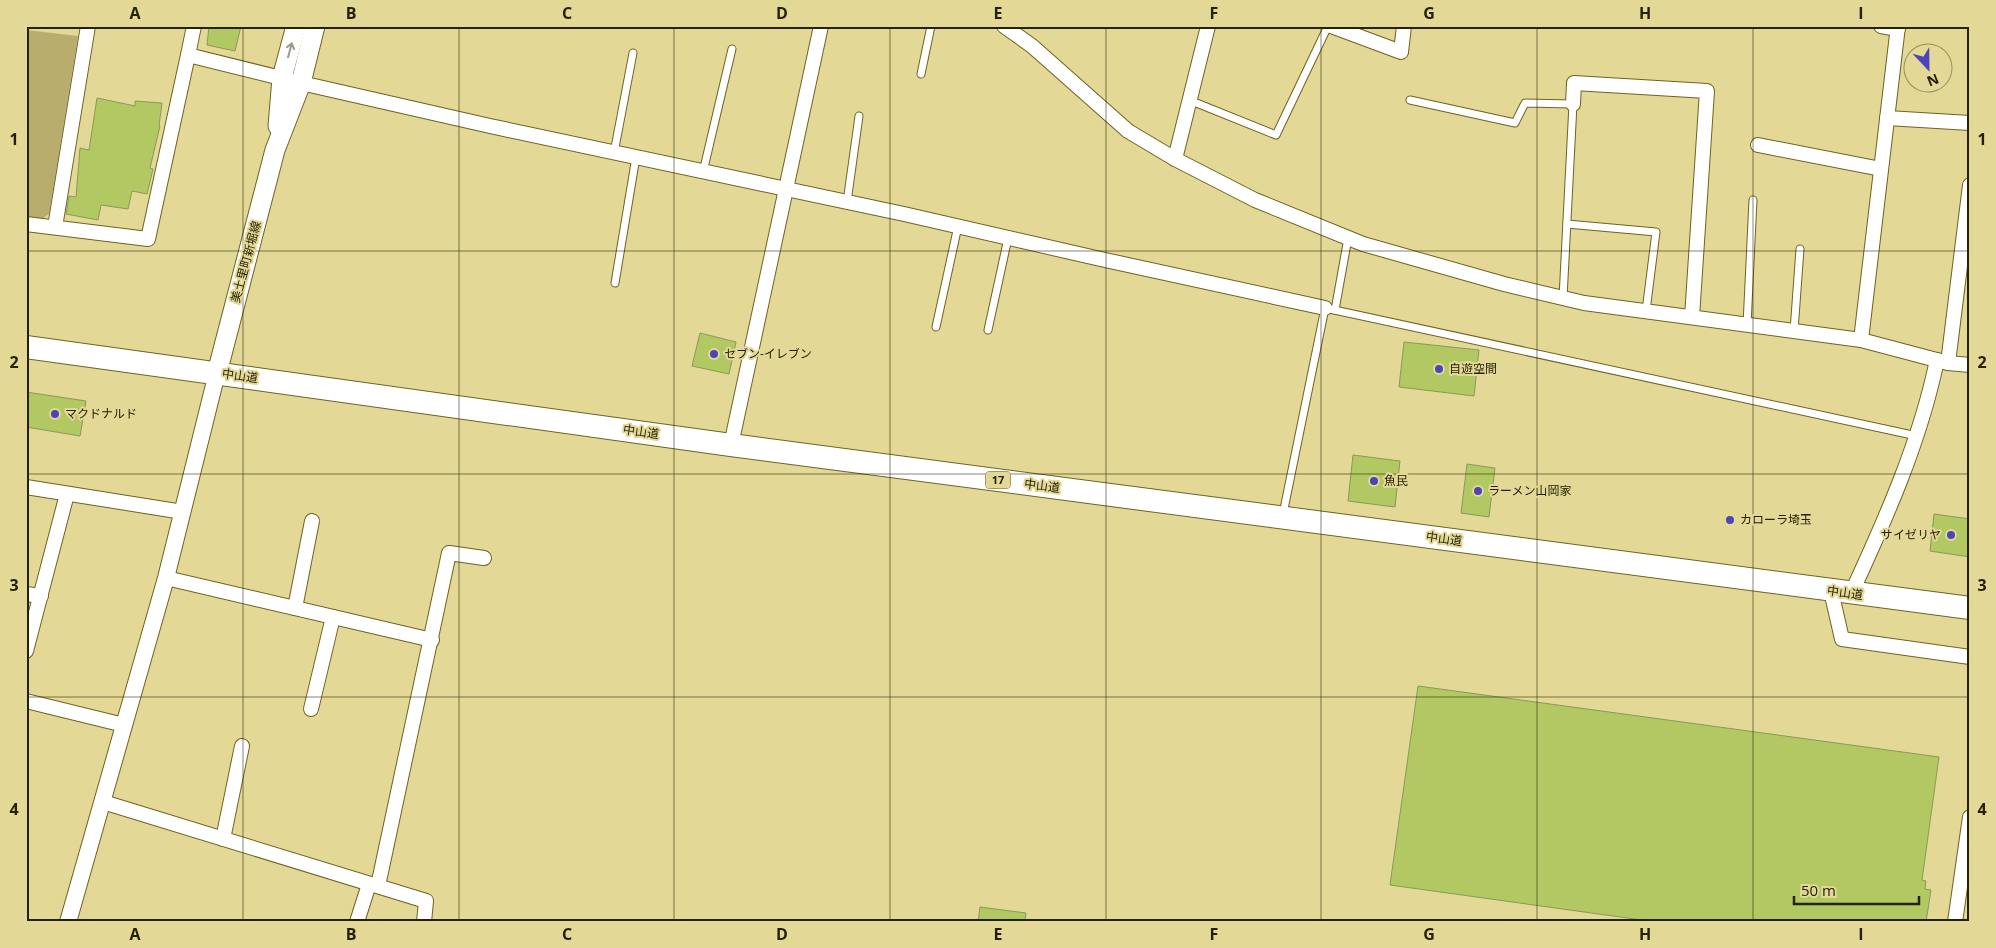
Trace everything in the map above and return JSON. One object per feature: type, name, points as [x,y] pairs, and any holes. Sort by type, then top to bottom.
[{"type":"highway","name":"中山道","points":[[26,348],[731,445],[1970,608]]},
{"type":"main road","name":"美土里町新堀線","points":[[275,150],[282,78],[296,26]]},
{"type":"main road","name":"美土里町新堀線","points":[[217,373],[275,150],[301,83],[315,26]]},
{"type":"street","points":[[55,228],[88,26]]},
{"type":"street","points":[[26,224],[148,239],[194,26]]},
{"type":"street","points":[[731,445],[784,190],[821,26]]},
{"type":"street","points":[[1004,26],[1032,46],[1128,130],[1174,159],[1256,200],[1363,244],[1504,284],[1584,303],[1861,340],[1942,362],[1970,365]]},
{"type":"street","points":[[1174,159],[1208,26]]},
{"type":"street","points":[[1330,26],[1401,52],[1404,26]]},
{"type":"street","points":[[1861,340],[1898,28],[1881,26]]},
{"type":"street","points":[[188,54],[301,83],[614,153],[958,226],[1330,309]]},
{"type":"street","points":[[1573,104],[1574,83],[1707,91],[1692,318]]},
{"type":"street","points":[[1887,118],[1970,123]]},
{"type":"street","points":[[1758,145],[1881,170]]},
{"type":"street","points":[[1970,185],[1942,362],[1891,505],[1841,592],[1842,639],[1970,657]]},
{"type":"street","points":[[68,922],[166,578],[217,373]]},
{"type":"street","points":[[26,487],[182,512]]},
{"type":"street","points":[[26,651],[67,494]]},
{"type":"street","points":[[295,608],[312,521]]},
{"type":"street","points":[[357,922],[373,885],[432,640],[449,552],[484,558]]},
{"type":"street","points":[[166,578],[432,640]]},
{"type":"street","points":[[26,594],[41,596]]},
{"type":"street","points":[[311,709],[333,617]]},
{"type":"street","points":[[26,701],[124,725]]},
{"type":"street","points":[[223,839],[242,746]]},
{"type":"street","points":[[103,802],[426,901],[424,922]]},
{"type":"street","points":[[1955,922],[1970,817]]},
{"type":"lane","points":[[921,74],[931,26]]},
{"type":"lane","points":[[1189,100],[1276,135],[1330,26]]},
{"type":"lane","points":[[703,172],[732,49]]},
{"type":"lane","points":[[614,153],[633,53]]},
{"type":"lane","points":[[1410,100],[1515,123],[1525,103],[1573,104],[1563,298]]},
{"type":"lane","points":[[847,202],[859,116]]},
{"type":"lane","points":[[614,283],[636,157]]},
{"type":"lane","points":[[1747,325],[1753,200]]},
{"type":"lane","points":[[1567,224],[1656,232],[1646,311]]},
{"type":"lane","points":[[936,327],[958,226]]},
{"type":"lane","points":[[988,330],[1008,238]]},
{"type":"lane","points":[[1282,517],[1348,238]]},
{"type":"lane","points":[[1794,331],[1800,249]]},
{"type":"lane","points":[[1330,309],[1917,436]]},
{"type":"shaded area","points":[[26,30],[78,36],[49,214],[42,219],[26,217]]},
{"type":"building","points":[[209,26],[241,26],[235,51],[207,45]]},
{"type":"building","points":[[97,98],[135,106],[135,101],[162,103],[160,126],[150,168],[153,169],[147,194],[132,191],[128,209],[101,205],[98,220],[66,214],[69,196],[76,197],[80,148],[89,150]]},
{"type":"building","name":"セブン-イレブン","points":[[700,333],[736,342],[729,374],[692,366]]},
{"type":"building","name":"自遊空間","points":[[1404,342],[1479,350],[1474,396],[1399,387]]},
{"type":"building","name":"マクドナルド","points":[[26,392],[86,401],[80,436],[26,427]]},
{"type":"building","name":"魚民","points":[[1353,455],[1400,461],[1395,507],[1348,501]]},
{"type":"building","name":"ラーメン山岡家","points":[[1467,464],[1495,468],[1489,517],[1461,513]]},
{"type":"building","name":"サイゼリヤ","points":[[1934,514],[1970,519],[1970,557],[1930,551]]},
{"type":"building","points":[[1418,686],[1939,757],[1922,880],[1926,881],[1925,889],[1931,890],[1926,922],[1656,922],[1390,885]]},
{"type":"building","points":[[980,907],[1026,913],[1025,922],[978,922]]},
{"type":"place","name":"セブン-イレブン","points":[[714,354]]},
{"type":"place","name":"自遊空間","points":[[1439,369]]},
{"type":"place","name":"マクドナルド","points":[[55,414]]},
{"type":"place","name":"魚民","points":[[1374,481]]},
{"type":"place","name":"ラーメン山岡家","points":[[1478,491]]},
{"type":"place","name":"カローラ埼玉","points":[[1730,520]]},
{"type":"place","name":"サイゼリヤ","points":[[1951,535]]}]
